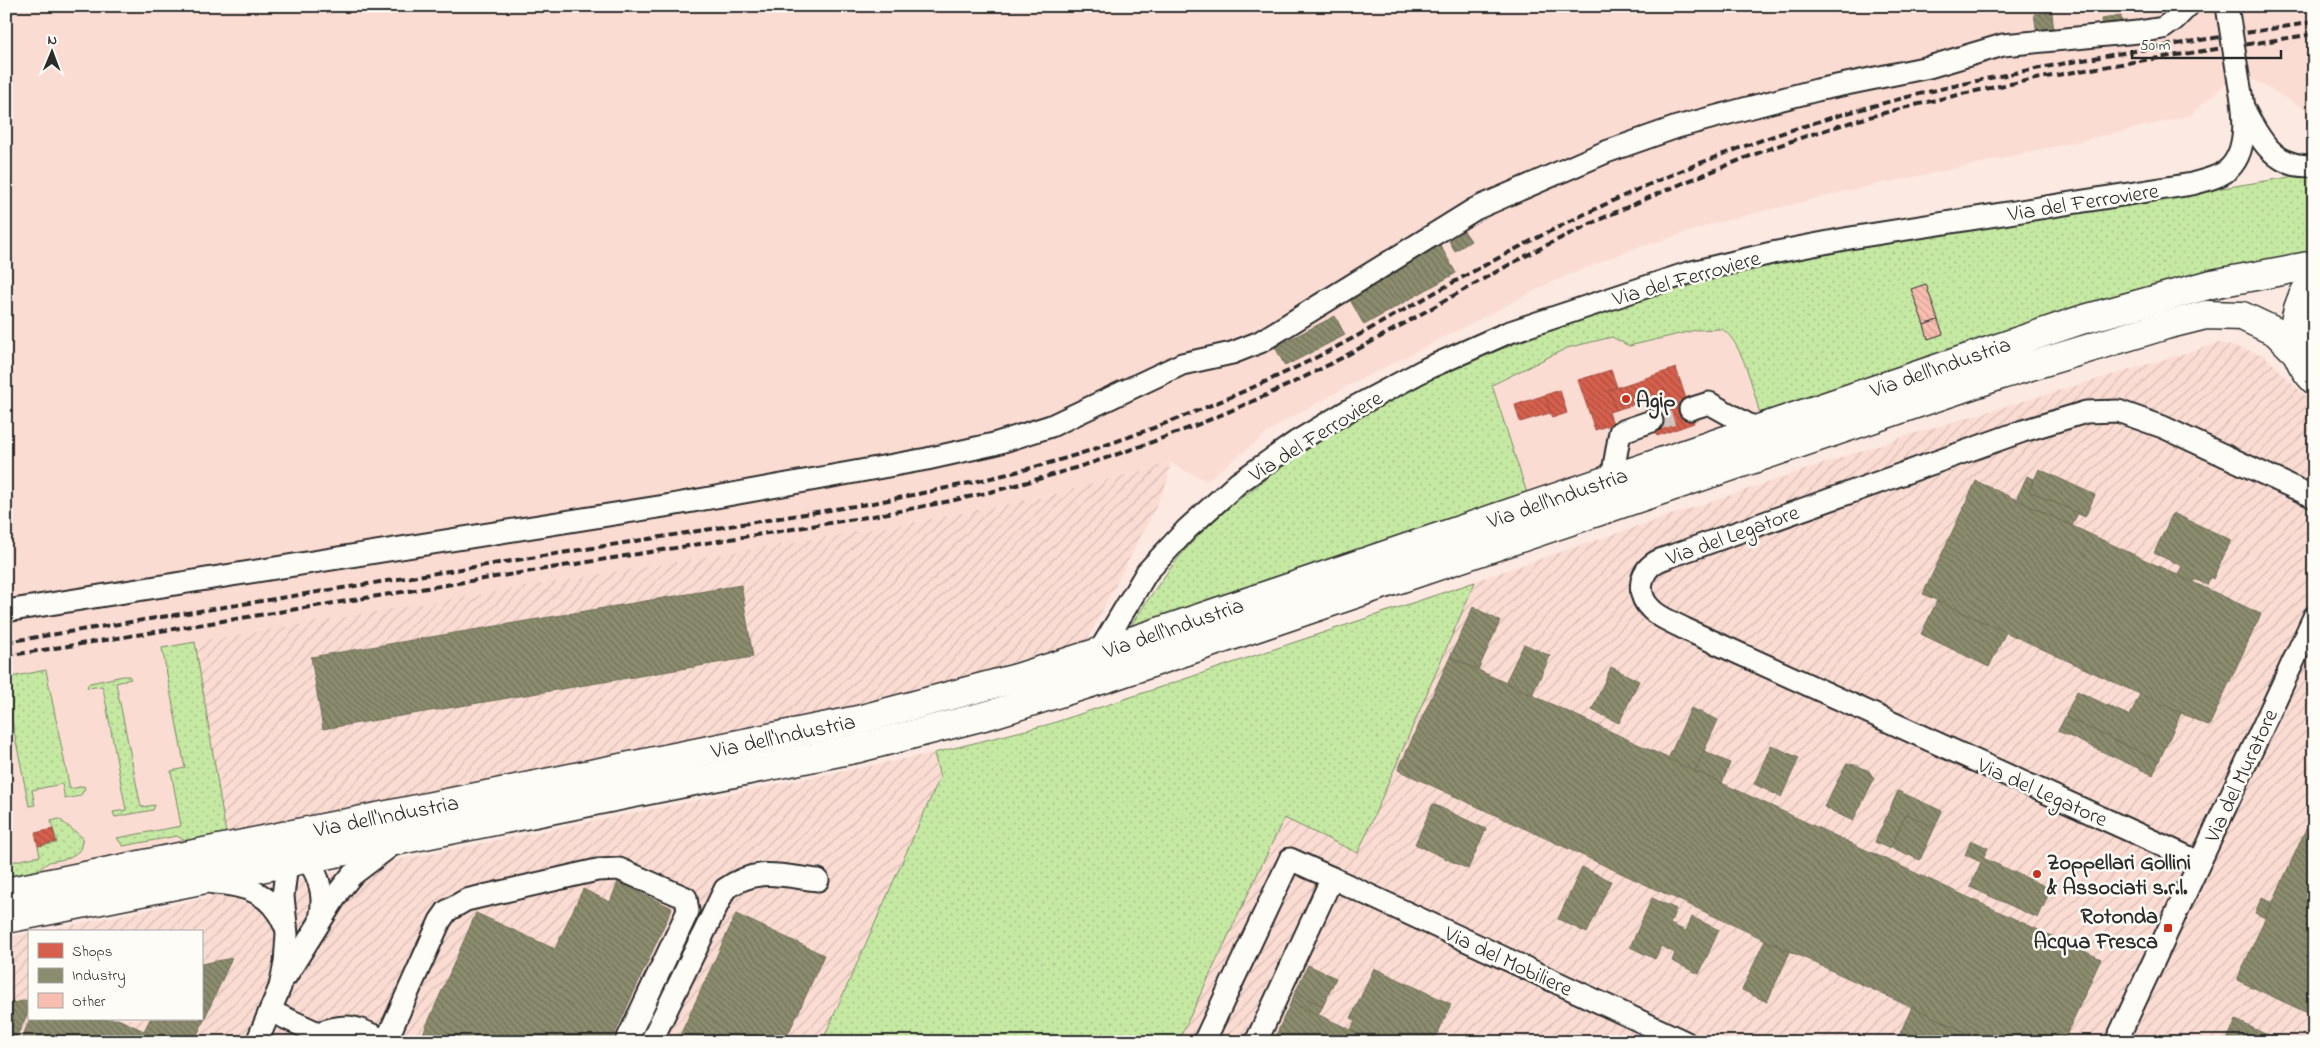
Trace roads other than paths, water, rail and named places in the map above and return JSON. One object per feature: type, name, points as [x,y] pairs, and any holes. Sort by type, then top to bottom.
[{"type":"main road","name":"Via dell'Industria","points":[[6,892],[858,720],[1017,678],[1099,652],[2081,320],[2212,284],[2314,265]]},
{"type":"main road","points":[[2314,278],[2303,292],[2296,312],[2293,333],[2298,354],[2308,374],[2314,380]]},
{"type":"main road","name":"Via dell'Industria","points":[[6,919],[859,748],[992,714],[1104,680],[2001,375],[2166,325],[2206,315],[2242,316],[2276,332],[2298,354]]},
{"type":"street","points":[[6,611],[671,505],[849,474],[994,444],[1051,426],[1182,364],[1232,353],[1260,342],[1475,209],[1606,152],[1677,127],[1817,90],[1930,67],[2003,45],[2130,33],[2162,28],[2174,20],[2188,6]]},
{"type":"street","points":[[2227,6],[2244,108],[2260,140],[2272,153],[2288,161],[2306,166],[2314,164]]},
{"type":"street","name":"Via del Ferroviere","points":[[1099,652],[1147,572],[1187,529],[1238,483],[1296,442],[1350,409],[1428,368],[1507,333],[1688,273],[1772,253],[1850,238],[2192,184],[2213,178],[2230,168],[2239,152],[2244,108]]},
{"type":"street","points":[[1690,409],[1709,403],[1756,429]]},
{"type":"street","name":"Via del Legatore","points":[[2199,862],[1685,629],[1652,611],[1644,601],[1640,589],[1642,581],[1645,573],[1655,562],[2023,431],[2086,412],[2118,411],[2163,427],[2314,497]]},
{"type":"street","points":[[1612,478],[1620,432],[1652,421]]},
{"type":"street","name":"Via del Muratore","points":[[2116,1042],[2314,617]]},
{"type":"street","points":[[280,987],[285,963],[287,934],[284,896],[297,861],[291,835]]},
{"type":"street","points":[[257,1042],[280,987],[352,875],[398,841]]},
{"type":"street","name":"Via del Mobiliere","points":[[1204,1042],[1290,859],[1685,1042]]},
{"type":"street","points":[[297,861],[319,879],[322,890],[322,910],[319,924]]},
{"type":"street","points":[[270,1011],[317,1038],[338,1026],[357,1028],[386,1042],[440,921],[447,911],[466,900],[597,870],[619,869],[686,898],[688,910],[626,1042]]},
{"type":"street","points":[[651,1042],[725,889],[739,879],[760,873],[818,880]]},
{"type":"street","points":[[1256,1042],[1332,878]]},
{"type":"street","points":[[189,883],[233,885],[255,890],[274,906],[287,934]]},
{"type":"tunnel","points":[[1652,421],[1690,409]]},
{"type":"railway","points":[[6,642],[873,503],[958,486],[1042,465],[1144,432],[1259,384],[1329,351],[1442,288],[1562,225],[1661,179],[1800,127],[1872,106],[2018,72],[2091,58],[2314,22]]},
{"type":"railway","points":[[6,656],[873,516],[949,501],[1032,481],[1145,445],[1218,416],[1290,384],[1355,351],[1569,234],[1684,183],[1800,138],[1872,116],[2018,82],[2314,34]]},
{"type":"place","name":"Agip","points":[[1626,399]]},
{"type":"place","name":"Zoppellari Gollini & Associati s.r.l.","points":[[2037,874]]},
{"type":"place","name":"Rotonda Acqua Fresca","points":[[2168,928]]}]
